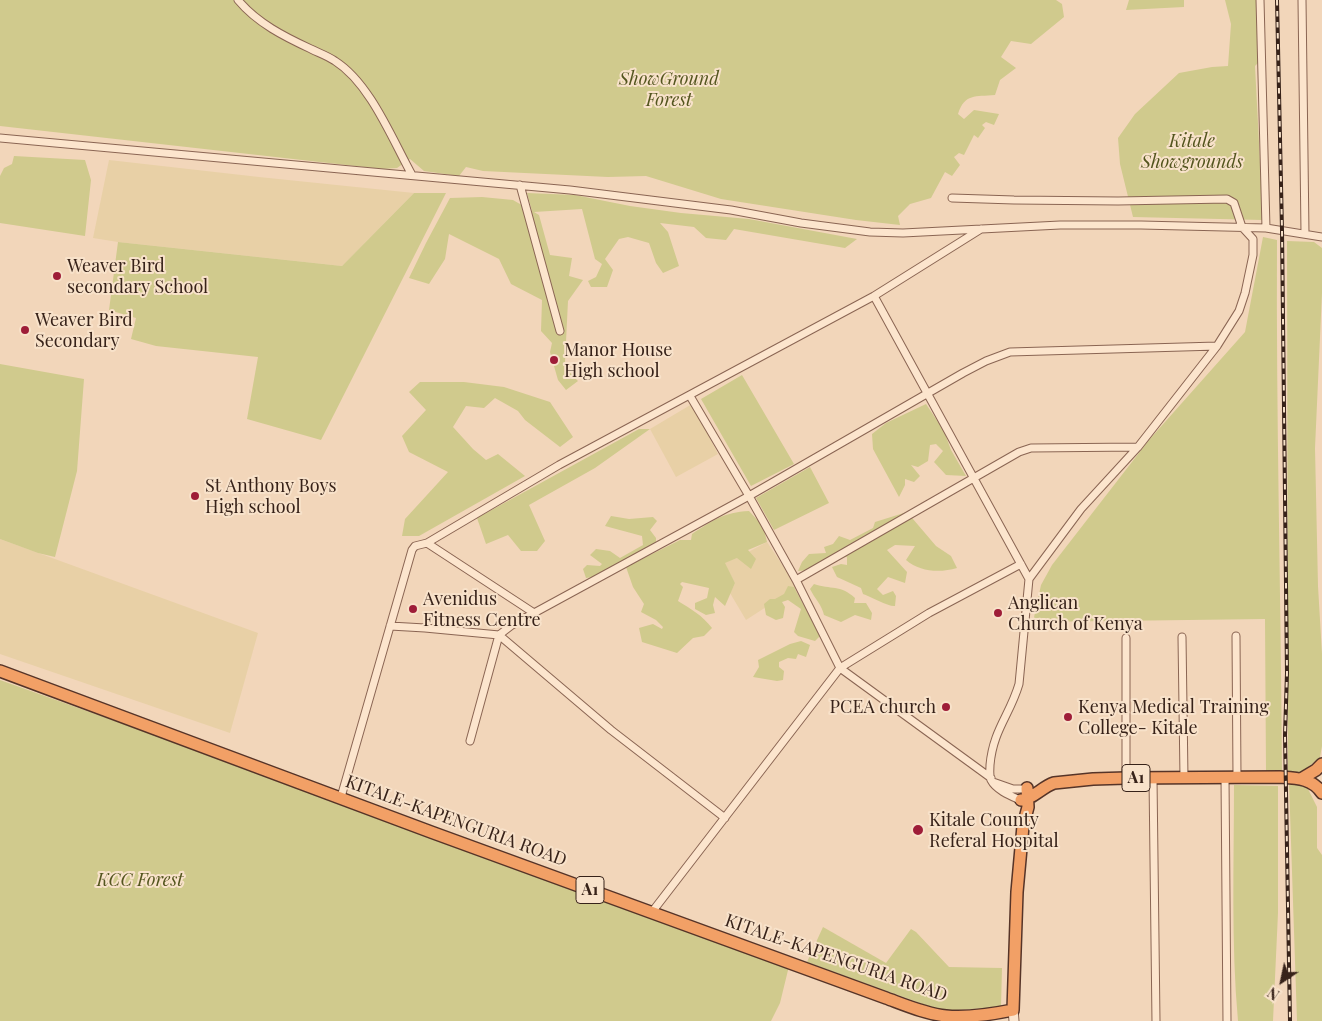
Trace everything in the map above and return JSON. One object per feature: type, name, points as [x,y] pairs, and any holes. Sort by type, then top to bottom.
[{"type":"highway","name":"KITALE-KAPENGURIA ROAD","points":[[0,671],[431,832],[933,1014],[1013,1016],[1017,892],[1023,826],[1028,810],[1024,794]]},
{"type":"highway","points":[[1322,765],[1322,777]]},
{"type":"highway","points":[[1301,779],[1322,765]]},
{"type":"highway","name":"A1","points":[[1024,794],[1048,786],[1079,780],[1231,777],[1301,779]]},
{"type":"highway","points":[[1301,779],[1314,784],[1322,793]]},
{"type":"street","points":[[238,0],[246,10],[267,26],[335,61],[354,77],[368,94],[412,175]]},
{"type":"street","points":[[1260,0],[1266,228]]},
{"type":"street","points":[[1302,0],[1305,233]]},
{"type":"street","points":[[0,138],[570,190],[731,210],[801,224],[870,232],[903,233],[1060,225],[1141,225],[1266,228],[1320,237]]},
{"type":"street","points":[[520,186],[560,331]]},
{"type":"street","points":[[952,198],[1108,201],[1228,199],[1234,204],[1242,228],[1253,239],[1253,255],[1239,311],[1217,346],[1138,447],[1081,509],[1029,579],[1019,684],[1015,698],[995,738],[990,765],[992,780],[1000,790],[1024,794]]},
{"type":"street","points":[[341,797],[412,550],[415,546],[427,543],[559,465],[874,296],[983,228]]},
{"type":"street","points":[[874,296],[1029,579]]},
{"type":"street","points":[[470,741],[499,635],[512,625],[749,496],[986,361],[1010,352],[1217,346]]},
{"type":"street","points":[[690,396],[796,580],[840,668],[992,780],[1024,794]]},
{"type":"street","points":[[796,580],[974,479],[1007,458],[1031,448],[1138,447]]},
{"type":"street","points":[[427,543],[534,613]]},
{"type":"street","points":[[652,912],[840,668],[929,613],[1021,564]]},
{"type":"street","points":[[390,626],[499,635],[611,730],[724,818]]},
{"type":"street","points":[[1226,1021],[1236,636]]},
{"type":"street","points":[[1182,637],[1184,778]]},
{"type":"street","points":[[1126,638],[1126,778]]},
{"type":"street","points":[[1152,778],[1156,1021]]},
{"type":"shaded area","points":[[109,160],[414,193],[342,266],[118,242],[93,238]]},
{"type":"shaded area","points":[[692,404],[718,454],[676,477],[650,429]]},
{"type":"shaded area","points":[[0,539],[258,633],[230,733],[0,654]]},
{"type":"shaded area","points":[[767,542],[797,587],[746,620],[730,593],[735,583],[724,563]]},
{"type":"green space","name":"ShowGround Forest","points":[[0,0],[1056,0],[1062,4],[1064,17],[1031,44],[1011,41],[1001,57],[1016,68],[1000,80],[995,95],[976,96],[968,99],[964,102],[958,114],[964,119],[974,110],[999,114],[994,125],[986,122],[982,125],[985,128],[978,138],[974,135],[964,155],[959,153],[954,157],[960,165],[952,176],[945,172],[931,198],[910,204],[898,216],[900,225],[721,199],[646,176],[608,177],[483,171],[466,167],[459,176],[424,171],[410,159],[397,168],[382,169],[0,126]]},
{"type":"green space","points":[[1129,0],[1184,0],[1184,7],[1126,10]]},
{"type":"green space","name":"Kitale Showgrounds","points":[[1225,0],[1258,0],[1259,62],[1255,66],[1263,220],[1133,217],[1120,164],[1118,138],[1135,114],[1179,73],[1228,66],[1231,24]]},
{"type":"green space","points":[[14,156],[85,160],[91,180],[85,236],[0,223],[0,176],[4,168],[12,164]]},
{"type":"green space","points":[[414,193],[446,193],[321,440],[247,419],[258,357],[156,346],[131,339],[136,318],[109,310],[118,242],[342,266]]},
{"type":"green space","points":[[527,193],[575,195],[630,206],[749,219],[857,239],[845,248],[734,229],[726,240],[706,238],[694,227],[660,223],[668,232],[679,266],[663,273],[656,263],[649,243],[628,237],[619,239],[605,259],[613,270],[607,287],[591,287],[588,281],[596,277],[602,264],[595,259],[582,209],[534,212],[539,215],[550,255],[572,258],[569,276],[583,280],[568,301],[565,362],[571,374],[578,381],[566,390],[558,380],[550,352],[552,343],[541,331],[542,300],[511,284],[499,259],[449,234],[445,259],[429,284],[409,278],[450,198],[482,197],[513,200],[532,211]]},
{"type":"green space","points":[[1263,237],[1277,240],[1282,772],[1266,771],[1265,619],[1033,622],[1041,585],[1052,565],[1149,440],[1245,332]]},
{"type":"green space","points":[[1287,241],[1314,242],[1322,248],[1322,293],[1315,448],[1318,586],[1322,654],[1322,746],[1320,757],[1302,772],[1288,773]]},
{"type":"green space","points":[[0,364],[84,379],[77,471],[55,557],[0,539]]},
{"type":"green space","points":[[742,375],[794,464],[751,486],[701,399]]},
{"type":"green space","points":[[420,382],[464,382],[504,387],[550,402],[573,437],[560,447],[525,420],[518,411],[495,398],[484,408],[466,406],[453,427],[486,460],[498,454],[525,476],[419,536],[402,536],[405,519],[448,472],[409,452],[402,436],[426,410],[409,392]]},
{"type":"green space","points":[[926,404],[944,431],[951,450],[966,476],[946,475],[934,462],[943,451],[936,444],[930,445],[928,461],[918,467],[911,465],[920,476],[914,482],[905,479],[905,485],[899,497],[873,449],[872,434],[886,423]]},
{"type":"green space","points":[[639,429],[650,429],[595,468],[529,505],[545,541],[537,551],[521,551],[508,535],[486,544],[477,518]]},
{"type":"green space","points":[[810,467],[829,503],[774,530],[756,498]]},
{"type":"green space","points":[[749,511],[763,526],[767,542],[748,550],[756,559],[751,569],[737,558],[725,563],[735,583],[725,606],[715,597],[713,605],[715,613],[706,615],[695,609],[695,603],[707,598],[709,588],[682,582],[680,584],[683,587],[678,601],[700,616],[712,628],[704,636],[693,638],[677,653],[642,642],[639,628],[653,624],[662,629],[663,627],[656,620],[641,612],[644,604],[633,587],[626,567],[680,540],[691,540],[692,534],[719,518],[732,513]]},
{"type":"green space","points":[[907,512],[936,546],[951,556],[957,568],[937,571],[917,567],[906,560],[915,546],[895,545],[887,550],[907,572],[905,583],[888,577],[877,589],[883,595],[893,591],[896,596],[895,606],[863,594],[861,588],[837,577],[832,567],[841,564],[847,565],[847,557],[828,558],[809,570],[798,571],[802,562],[809,554],[826,553],[824,547],[833,544],[839,536],[850,540],[873,528],[875,522]]},
{"type":"green space","points":[[611,516],[629,519],[653,517],[657,521],[650,530],[656,538],[656,543],[593,577],[586,578],[583,569],[587,565],[600,566],[602,564],[590,555],[596,549],[610,551],[620,558],[643,545],[642,536],[605,526]]},
{"type":"green space","points":[[814,584],[840,589],[855,598],[854,603],[866,603],[872,613],[871,620],[855,615],[841,622],[824,615],[810,589]]},
{"type":"green space","points":[[788,586],[794,587],[820,636],[815,641],[798,636],[794,632],[801,609],[788,600],[782,602],[785,607],[783,618],[776,620],[766,615],[764,604],[770,599],[775,599],[784,594]]},
{"type":"green space","points":[[801,641],[810,645],[806,657],[798,654],[796,659],[788,658],[779,662],[779,667],[784,671],[783,680],[777,681],[753,677],[759,667],[758,660],[790,644]]},
{"type":"green space","name":"KCC Forest","points":[[0,680],[790,962],[780,1003],[771,1021],[0,1021]]},
{"type":"green space","points":[[1289,782],[1305,783],[1317,807],[1317,848],[1322,855],[1322,1021],[1297,1021]]},
{"type":"green space","points":[[1234,785],[1278,786],[1278,913],[1273,1021],[1238,1021],[1234,933]]},
{"type":"green space","points":[[823,927],[886,963],[911,929],[949,967],[1002,968],[1001,1007],[942,1011],[807,962]]},
{"type":"railway","points":[[1277,0],[1282,230],[1287,673],[1285,735],[1290,1021]]},
{"type":"place","name":"Weaver Bird secondary School","points":[[57,276]]},
{"type":"place","name":"Weaver Bird Secondary","points":[[25,330]]},
{"type":"place","name":"Manor House High school","points":[[554,360]]},
{"type":"place","name":"St Anthony Boys High school","points":[[195,496]]},
{"type":"place","name":"Avenidus Fitness Centre","points":[[413,609]]},
{"type":"place","name":"Anglican Church of Kenya","points":[[998,613]]},
{"type":"place","name":"PCEA church","points":[[946,707]]},
{"type":"place","name":"Kenya Medical Training College- Kitale","points":[[1068,717]]},
{"type":"place","name":"Kitale County Referal Hospital","points":[[918,830]]}]
